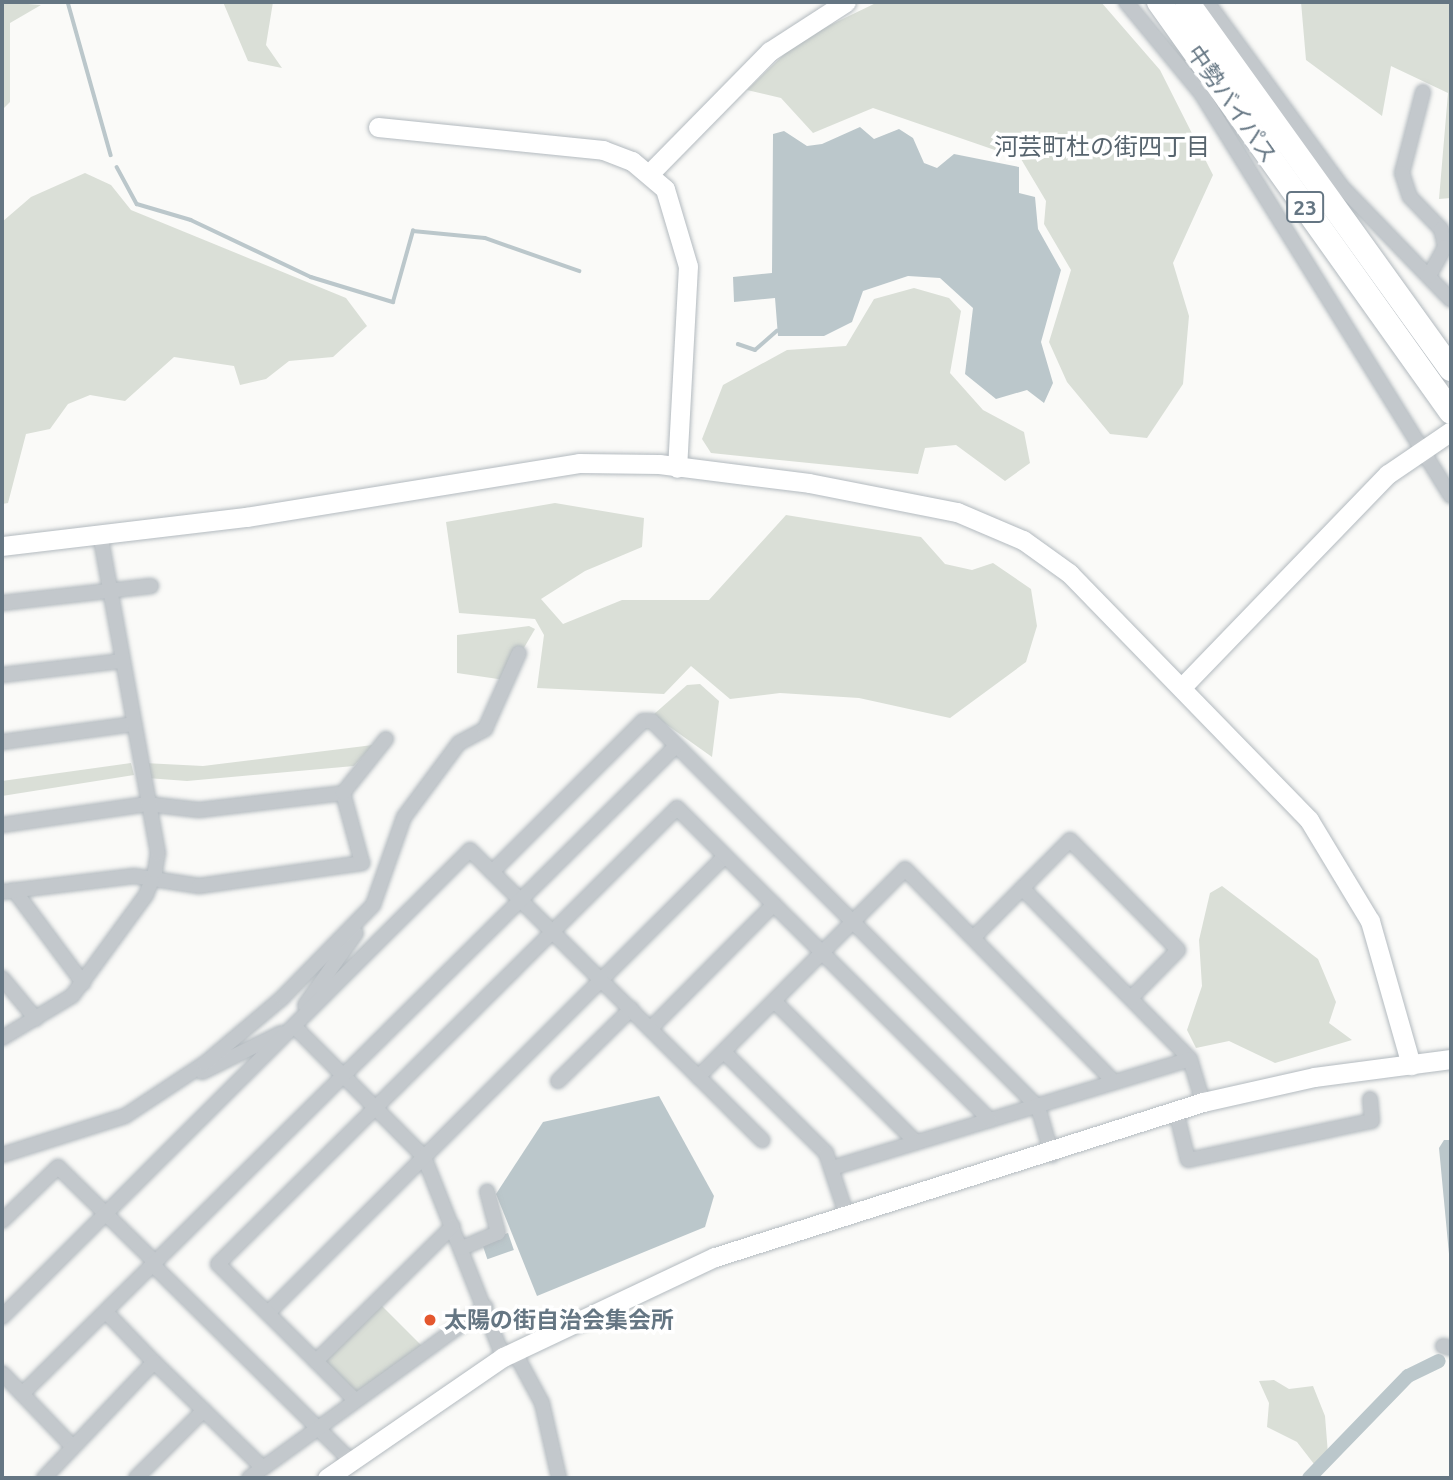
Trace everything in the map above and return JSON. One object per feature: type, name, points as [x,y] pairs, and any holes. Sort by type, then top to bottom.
[{"type":"highway","name":"中勢バイパス","points":[[1159,2],[1451,412]]},
{"type":"highway","name":"中勢バイパス","points":[[1187,2],[1451,369]]},
{"type":"street","points":[[650,173],[770,51],[846,2]]},
{"type":"street","points":[[1126,2],[1201,93],[1451,496]]},
{"type":"street","points":[[1207,2],[1341,186],[1451,300]]},
{"type":"street","points":[[1423,92],[1402,173],[1410,197],[1441,229],[1445,247],[1429,276]]},
{"type":"street","points":[[378,127],[574,143],[650,173],[677,216],[688,266],[677,468]]},
{"type":"street","points":[[1182,687],[1349,512],[1424,449],[1451,430]]},
{"type":"street","points":[[2,546],[246,517],[579,463],[677,468],[809,483],[957,512],[1001,528],[1069,573],[1310,820],[1348,875],[1370,921],[1410,1065]]},
{"type":"street","points":[[2,1038],[36,1019],[83,983],[153,880],[158,853],[100,534]]},
{"type":"street","points":[[2,603],[151,586]]},
{"type":"street","points":[[2,1155],[105,1126],[181,1080],[294,1026],[373,905],[404,817],[459,743],[492,719],[519,653]]},
{"type":"street","points":[[2,675],[122,661]]},
{"type":"street","points":[[492,872],[643,721],[652,721],[855,920],[1038,1107],[1052,1155]]},
{"type":"street","points":[[2,742],[133,724]]},
{"type":"street","points":[[2,825],[147,804],[198,810],[343,793],[386,738]]},
{"type":"street","points":[[22,1394],[676,746]]},
{"type":"street","points":[[8,891],[153,880],[199,886],[362,863],[343,793]]},
{"type":"street","points":[[355,1400],[218,1264],[677,808],[990,1120]]},
{"type":"street","points":[[974,937],[1070,840],[1178,950],[1131,998]]},
{"type":"street","points":[[2,1317],[470,850],[762,1140]]},
{"type":"street","points":[[268,1313],[725,856]]},
{"type":"street","points":[[698,1076],[775,1002],[905,869],[1114,1082]]},
{"type":"street","points":[[1022,888],[1191,1059],[1203,1102]]},
{"type":"street","points":[[8,891],[83,983]]},
{"type":"street","points":[[650,1029],[774,904]]},
{"type":"street","points":[[181,1080],[282,998],[373,905]]},
{"type":"street","points":[[2,978],[36,1019]]},
{"type":"street","points":[[775,1002],[916,1142]]},
{"type":"street","points":[[558,1081],[631,1009]]},
{"type":"street","points":[[294,1026],[424,1157],[486,1307],[509,1354],[542,1403],[559,1478]]},
{"type":"street","points":[[724,1052],[826,1153],[846,1213]]},
{"type":"street","points":[[832,1168],[1191,1059]]},
{"type":"street","points":[[2,1221],[58,1167],[314,1425],[338,1472],[509,1354],[677,1272],[846,1213],[1052,1155],[1203,1102],[1314,1077],[1451,1059]]},
{"type":"street","points":[[1176,1111],[1188,1160],[1372,1121],[1370,1099]]},
{"type":"street","points":[[462,1248],[498,1233],[487,1191]]},
{"type":"street","points":[[316,1361],[453,1226]]},
{"type":"street","points":[[248,1478],[314,1425],[355,1400],[486,1307]]},
{"type":"street","points":[[106,1311],[262,1468]]},
{"type":"street","points":[[44,1478],[71,1445],[154,1362]]},
{"type":"street","points":[[2,1373],[71,1445]]},
{"type":"street","points":[[136,1478],[204,1410]]},
{"type":"shaded area","points":[[2,2],[41,5],[10,23],[10,102],[2,110]]},
{"type":"shaded area","points":[[223,2],[273,2],[266,45],[282,68],[248,61]]},
{"type":"shaded area","points":[[878,2],[1101,2],[1160,70],[1213,175],[1173,263],[1189,316],[1183,384],[1147,438],[1110,434],[1067,382],[1049,342],[1071,270],[1044,224],[1046,201],[1021,159],[873,108],[813,133],[781,98],[747,90],[799,40]]},
{"type":"shaded area","points":[[1301,2],[1451,2],[1451,198],[1439,199],[1448,93],[1391,66],[1382,116],[1306,60]]},
{"type":"shaded area","points":[[860,127],[874,139],[899,129],[913,138],[924,163],[937,168],[954,154],[1019,167],[1019,193],[1035,197],[1038,229],[1061,270],[1041,342],[1053,383],[1044,403],[1027,390],[996,399],[965,374],[973,308],[940,278],[908,276],[863,291],[852,322],[824,336],[778,336],[775,298],[734,302],[733,277],[772,273],[773,134],[784,131],[807,146],[822,144]]},
{"type":"shaded area","points":[[85,173],[111,185],[131,210],[346,298],[367,326],[333,357],[289,361],[266,379],[240,385],[234,366],[174,357],[125,401],[90,395],[68,404],[50,429],[26,434],[8,503],[2,504],[2,222],[31,197]]},
{"type":"shaded area","points":[[914,288],[949,298],[961,311],[950,373],[983,410],[1024,432],[1030,463],[1005,481],[956,445],[925,448],[918,474],[711,453],[702,439],[723,385],[787,350],[846,346],[874,299]]},
{"type":"shaded area","points":[[555,503],[644,518],[642,547],[585,571],[541,599],[563,624],[622,600],[709,600],[786,515],[921,537],[945,564],[972,570],[993,563],[1031,589],[1037,626],[1026,662],[950,718],[859,698],[780,693],[730,699],[691,666],[664,694],[537,688],[544,635],[535,619],[459,613],[446,522]]},
{"type":"shaded area","points":[[529,626],[535,629],[505,680],[457,673],[457,635]]},
{"type":"shaded area","points":[[700,684],[719,701],[712,757],[653,715],[687,685]]},
{"type":"shaded area","points":[[373,745],[354,766],[187,781],[147,778],[144,763],[203,766]]},
{"type":"shaded area","points":[[131,763],[134,775],[2,796],[2,781]]},
{"type":"shaded area","points":[[1222,886],[1318,959],[1336,1002],[1329,1023],[1352,1040],[1275,1063],[1229,1041],[1196,1048],[1187,1030],[1202,986],[1199,940],[1210,893]]},
{"type":"shaded area","points":[[659,1096],[714,1196],[705,1227],[537,1296],[496,1194],[543,1122]]},
{"type":"shaded area","points":[[1444,1140],[1451,1140],[1451,1275],[1439,1148]]},
{"type":"shaded area","points":[[508,1233],[514,1250],[487,1259],[482,1242]]},
{"type":"shaded area","points":[[378,1302],[424,1348],[355,1398],[318,1361]]},
{"type":"shaded area","points":[[1274,1380],[1289,1389],[1313,1386],[1325,1416],[1328,1454],[1314,1464],[1297,1442],[1267,1427],[1269,1403],[1259,1381]]},
{"type":"waterway","points":[[68,2],[111,155]]},
{"type":"waterway","points":[[117,167],[137,204],[191,220],[311,277],[393,302],[413,231],[485,238],[579,271]]},
{"type":"waterway","points":[[738,344],[755,350],[777,331]]},
{"type":"waterway","points":[[1309,1478],[1408,1376],[1439,1361]]},
{"type":"place","name":"太陽の街自治会集会所","points":[[430,1320]]},
{"type":"district","name":"河芸町杜の街四丁目","points":[[1102,147]]}]
